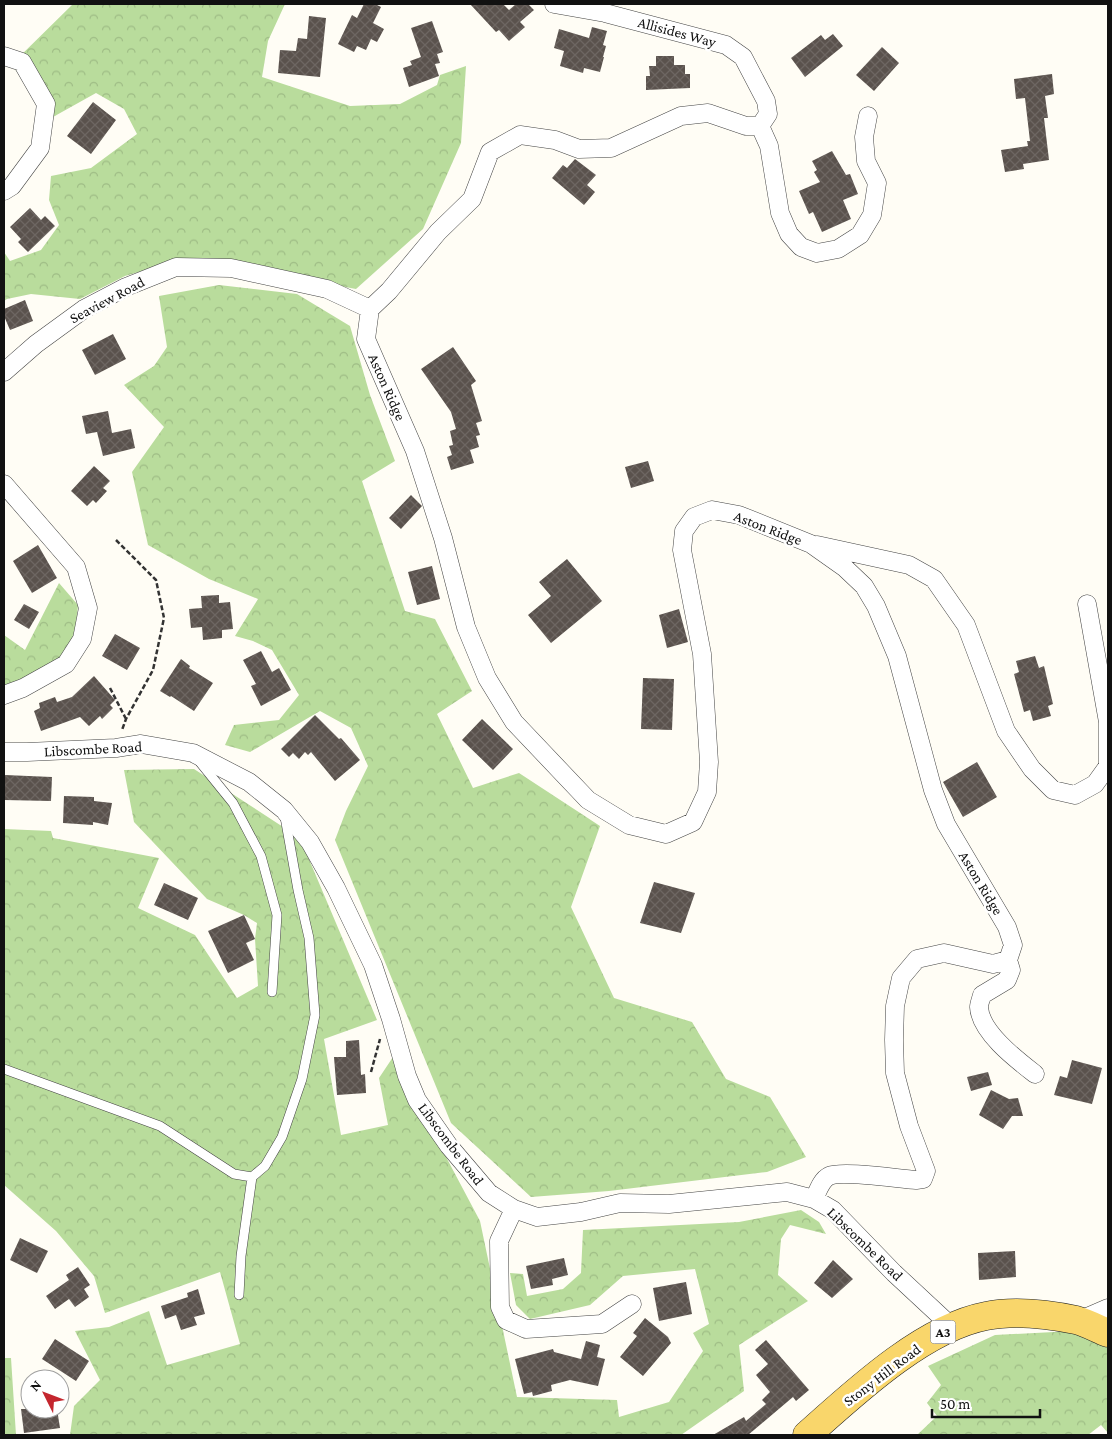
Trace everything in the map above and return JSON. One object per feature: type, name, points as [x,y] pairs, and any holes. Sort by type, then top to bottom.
[{"type":"main road","name":"Stony Hill Road","points":[[807,1435],[856,1392],[904,1355],[952,1326],[985,1316],[1021,1312],[1078,1321],[1108,1333]]},
{"type":"street","name":"Allisides Way","points":[[554,4],[605,13],[726,45],[743,57],[766,101],[768,114],[760,126]]},
{"type":"street","points":[[4,56],[22,62],[46,104],[40,148],[12,186],[4,191]]},
{"type":"street","points":[[370,309],[389,291],[438,232],[472,199],[490,152],[520,135],[555,140],[580,149],[611,148],[681,116],[708,113],[746,126],[760,126],[769,146],[780,213],[789,234],[801,247],[817,253],[838,249],[860,235],[872,215],[877,183],[866,161],[864,136],[868,116]]},
{"type":"street","name":"Seaview Road","points":[[4,372],[36,344],[84,309],[126,287],[176,267],[231,268],[328,289],[370,309]]},
{"type":"street","name":"Aston Ridge","points":[[370,309],[366,339],[415,452],[443,538],[466,627],[487,678],[514,722],[555,766],[588,800],[629,825],[666,834],[693,822],[707,792],[709,762],[702,654],[682,550],[684,531],[694,517],[712,510],[739,515],[811,544],[846,568],[864,586],[876,606],[897,656],[933,790],[946,824],[1007,927],[1013,945],[1008,960],[1012,970],[1006,980],[982,995],[979,1007],[983,1019],[992,1036],[1015,1059],[1035,1074]]},
{"type":"street","points":[[4,484],[76,567],[88,608],[82,639],[66,664],[23,688],[4,695]]},
{"type":"street","points":[[811,544],[909,565],[934,579],[966,625],[1006,731],[1032,769],[1053,790],[1075,795],[1095,784],[1108,766],[1108,722],[1087,604]]},
{"type":"street","name":"Libscombe Road","points":[[4,752],[116,748],[141,744],[193,753],[249,782],[284,810],[310,842],[336,888],[373,965],[407,1076],[417,1100],[449,1146],[489,1193],[514,1209],[537,1217],[581,1212],[620,1203],[669,1204],[787,1192],[814,1198],[833,1210],[894,1273],[952,1326]]},
{"type":"street","points":[[814,1198],[823,1182],[830,1176],[861,1175],[923,1179],[926,1171],[909,1126],[895,1072],[895,1014],[901,978],[917,959],[944,953],[993,964],[1008,960]]},
{"type":"street","points":[[514,1209],[499,1241],[500,1307],[506,1320],[526,1329],[602,1324],[632,1304]]},
{"type":"street","points":[[1078,1321],[1108,1308]]},
{"type":"lane","points":[[193,753],[233,803],[262,856],[277,915],[272,992]]},
{"type":"lane","points":[[239,1295],[241,1256],[252,1177],[265,1166],[282,1137],[302,1079],[315,1015],[309,938],[298,890],[284,810]]},
{"type":"lane","points":[[4,1069],[160,1126],[234,1174],[252,1177]]},
{"type":"path","points":[[116,540],[156,580],[164,618],[153,670],[126,719],[116,748]]},
{"type":"path","points":[[110,688],[126,719]]},
{"type":"path","points":[[371,1072],[388,1011]]},
{"type":"green space","points":[[73,4],[285,4],[268,41],[262,77],[350,106],[400,104],[437,85],[440,75],[466,66],[461,143],[423,229],[356,289],[231,266],[176,261],[125,276],[80,299],[31,294],[4,301],[4,252],[10,261],[41,250],[59,225],[49,200],[51,176],[91,168],[137,134],[124,109],[96,93],[53,117],[44,145],[40,115],[28,84],[11,65]]},
{"type":"green space","points":[[219,285],[297,294],[350,326],[370,395],[395,461],[362,481],[405,611],[435,619],[472,691],[437,714],[473,788],[519,773],[600,826],[571,907],[614,998],[692,1022],[726,1079],[770,1097],[806,1157],[767,1172],[609,1191],[531,1197],[451,1123],[335,840],[346,811],[368,766],[351,728],[320,711],[250,752],[225,745],[234,725],[279,720],[299,695],[272,650],[253,641],[235,636],[258,599],[209,579],[148,545],[132,472],[164,427],[124,385],[154,366],[167,347],[159,296]]},
{"type":"green space","points":[[59,583],[78,605],[74,648],[40,677],[4,689],[4,635],[25,650]]},
{"type":"green space","points":[[194,769],[300,838],[377,1020],[324,1039],[341,1135],[388,1125],[379,1078],[393,1057],[480,1221],[517,1397],[617,1400],[619,1417],[669,1402],[703,1351],[693,1333],[709,1324],[695,1269],[623,1276],[590,1305],[530,1319],[516,1305],[510,1273],[523,1274],[527,1296],[563,1289],[581,1273],[583,1230],[739,1222],[801,1210],[819,1222],[826,1234],[790,1225],[781,1239],[778,1275],[808,1301],[739,1345],[744,1391],[681,1435],[70,1435],[74,1406],[100,1380],[75,1331],[109,1327],[149,1311],[167,1365],[240,1344],[220,1272],[105,1313],[94,1276],[56,1231],[4,1185],[4,829],[51,831],[53,838],[159,858],[138,908],[195,935],[237,998],[258,986],[255,939],[257,923],[244,915],[207,899],[134,822],[124,770]]},
{"type":"green space","points":[[1073,1331],[1108,1348],[1108,1433],[1101,1425],[1088,1435],[917,1435],[937,1416],[927,1403],[941,1385],[928,1366],[995,1335]]},
{"type":"green space","points":[[4,1358],[11,1358],[16,1435],[4,1435]]},
{"type":"building","points":[[364,4],[375,4],[381,7],[373,23],[384,29],[377,42],[371,39],[366,50],[357,46],[354,52],[338,44],[352,15],[357,18]]},
{"type":"building","points":[[470,4],[503,4],[509,10],[516,4],[528,4],[534,10],[520,22],[525,27],[509,41],[499,30],[496,32]]},
{"type":"building","points":[[309,16],[326,18],[320,77],[278,73],[280,50],[296,51],[298,38],[307,39]]},
{"type":"building","points":[[432,21],[443,52],[437,54],[440,63],[435,64],[439,76],[409,87],[403,68],[412,65],[410,61],[421,57],[411,28]]},
{"type":"building","points":[[592,27],[607,31],[603,45],[606,46],[600,72],[584,68],[583,73],[560,66],[564,51],[554,48],[559,29],[589,38]]},
{"type":"building","points":[[833,34],[843,46],[805,77],[791,58],[821,35],[825,40]]},
{"type":"building","points":[[882,47],[899,63],[874,91],[856,75]]},
{"type":"building","points":[[656,56],[674,56],[674,65],[685,65],[685,74],[690,74],[690,88],[646,90],[646,76],[650,76],[649,66],[656,66]]},
{"type":"building","points":[[1052,74],[1054,94],[1045,96],[1048,118],[1044,118],[1049,160],[1023,164],[1024,169],[1005,172],[1001,150],[1028,146],[1027,141],[1030,141],[1025,98],[1016,99],[1014,79]]},
{"type":"building","points":[[93,102],[116,120],[91,154],[67,136]]},
{"type":"building","points":[[832,151],[846,175],[850,174],[858,194],[843,200],[851,219],[822,232],[813,212],[809,214],[799,191],[820,182],[814,172],[817,170],[812,161]]},
{"type":"building","points":[[575,159],[596,175],[587,185],[595,192],[584,205],[552,178],[563,165],[567,168]]},
{"type":"building","points":[[30,208],[41,220],[45,216],[55,226],[28,252],[18,242],[21,239],[10,227]]},
{"type":"building","points":[[25,300],[33,321],[10,330],[4,316],[4,309]]},
{"type":"building","points":[[113,334],[126,359],[95,375],[82,350]]},
{"type":"building","points":[[453,347],[476,381],[471,385],[482,421],[476,423],[480,435],[476,436],[479,447],[470,450],[474,463],[451,470],[447,457],[452,455],[449,446],[453,445],[450,431],[456,429],[451,412],[421,369]]},
{"type":"building","points":[[108,411],[112,433],[131,429],[135,448],[103,456],[97,432],[86,434],[82,416]]},
{"type":"building","points":[[648,461],[654,481],[631,488],[625,467]]},
{"type":"building","points":[[94,466],[110,481],[103,488],[107,491],[96,503],[93,500],[87,506],[71,491]]},
{"type":"building","points":[[411,495],[422,506],[401,529],[389,518]]},
{"type":"building","points":[[38,545],[57,578],[32,593],[13,561]]},
{"type":"building","points":[[567,559],[602,601],[551,643],[528,615],[551,596],[539,582]]},
{"type":"building","points":[[432,566],[440,599],[417,605],[408,572]]},
{"type":"building","points":[[219,595],[219,603],[230,602],[233,629],[222,630],[222,638],[203,640],[202,627],[191,628],[189,609],[202,608],[201,596]]},
{"type":"building","points":[[24,604],[39,612],[29,629],[14,620]]},
{"type":"building","points":[[679,609],[688,642],[667,648],[659,615]]},
{"type":"building","points":[[115,634],[140,648],[127,670],[102,656]]},
{"type":"building","points":[[261,651],[272,672],[279,668],[291,690],[261,706],[251,686],[256,684],[243,660]]},
{"type":"building","points":[[1035,656],[1039,668],[1044,666],[1053,704],[1048,706],[1051,716],[1033,721],[1030,710],[1024,712],[1014,674],[1019,672],[1016,661]]},
{"type":"building","points":[[181,659],[190,666],[189,668],[213,683],[194,711],[160,691]]},
{"type":"building","points":[[94,676],[115,700],[110,705],[113,708],[102,719],[100,716],[89,726],[80,717],[41,731],[34,711],[40,708],[39,703],[55,697],[57,702],[72,697]]},
{"type":"building","points":[[643,678],[674,679],[672,730],[641,729]]},
{"type":"building","points":[[315,715],[339,739],[341,738],[360,760],[335,781],[311,752],[308,755],[305,752],[299,759],[293,753],[289,757],[281,749]]},
{"type":"building","points":[[482,719],[513,749],[493,770],[462,740]]},
{"type":"building","points":[[977,762],[997,797],[963,817],[943,782]]},
{"type":"building","points":[[5,775],[52,777],[51,801],[4,800]]},
{"type":"building","points":[[64,796],[94,797],[94,801],[112,803],[108,825],[93,822],[93,825],[63,823]]},
{"type":"building","points":[[654,882],[695,893],[681,933],[640,923]]},
{"type":"building","points":[[164,883],[198,898],[188,920],[154,905]]},
{"type":"building","points":[[244,915],[255,939],[246,943],[254,960],[228,973],[208,931]]},
{"type":"building","points":[[359,1040],[361,1075],[365,1074],[366,1093],[337,1095],[334,1057],[346,1057],[346,1041]]},
{"type":"building","points":[[1072,1060],[1102,1068],[1092,1104],[1054,1095],[1060,1076],[1067,1078]]},
{"type":"building","points":[[988,1072],[992,1085],[971,1091],[967,1077]]},
{"type":"building","points":[[991,1090],[1009,1099],[1018,1098],[1023,1116],[1012,1116],[1003,1129],[979,1115]]},
{"type":"building","points":[[20,1238],[48,1251],[37,1273],[10,1260]]},
{"type":"building","points":[[1015,1251],[1016,1277],[979,1280],[978,1253]]},
{"type":"building","points":[[564,1258],[568,1275],[552,1279],[553,1285],[531,1289],[526,1266]]},
{"type":"building","points":[[833,1260],[853,1279],[832,1298],[814,1283]]},
{"type":"building","points":[[78,1267],[90,1285],[84,1289],[89,1297],[75,1307],[69,1299],[55,1309],[46,1296],[69,1280],[66,1275]]},
{"type":"building","points":[[686,1282],[692,1314],[659,1321],[653,1288]]},
{"type":"building","points":[[198,1289],[205,1314],[194,1317],[197,1325],[181,1330],[176,1315],[165,1319],[161,1306],[188,1297],[187,1293]]},
{"type":"building","points":[[645,1318],[668,1337],[671,1343],[643,1376],[620,1357],[637,1336],[633,1333]]},
{"type":"building","points":[[55,1339],[89,1361],[76,1381],[70,1377],[70,1369],[57,1369],[42,1359]]},
{"type":"building","points":[[766,1340],[809,1390],[796,1401],[793,1397],[748,1435],[713,1435],[744,1417],[746,1421],[766,1404],[762,1400],[770,1392],[756,1375],[768,1364],[755,1350]]},
{"type":"building","points":[[586,1341],[600,1345],[597,1357],[605,1359],[598,1386],[570,1380],[551,1385],[552,1391],[533,1396],[532,1392],[524,1394],[515,1359],[553,1349],[554,1352],[581,1359]]},
{"type":"building","points":[[22,1419],[59,1419],[60,1428],[24,1433]]}]
